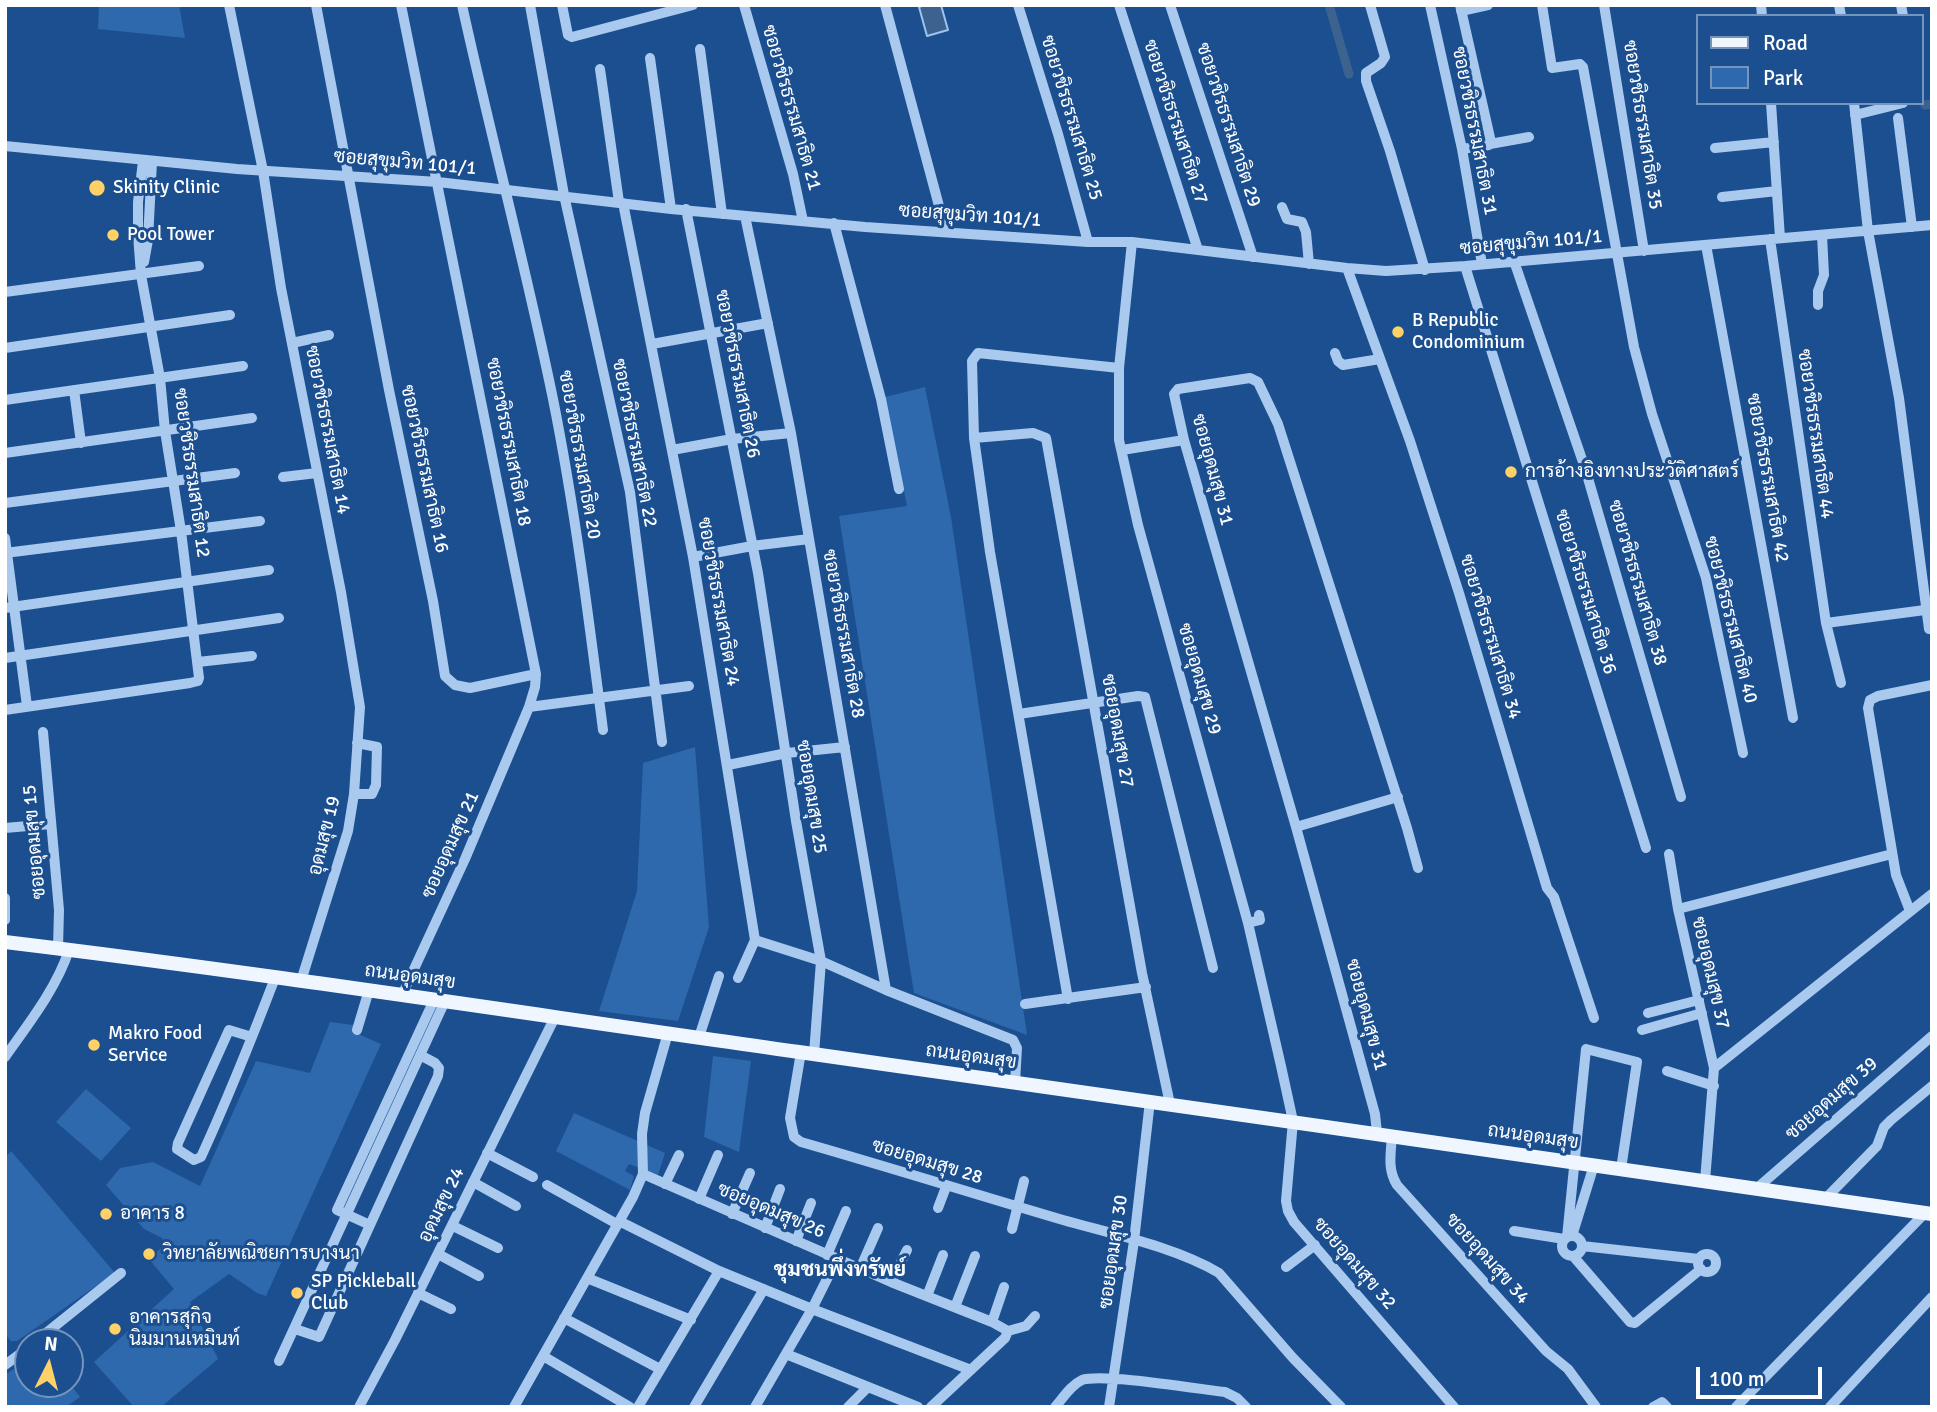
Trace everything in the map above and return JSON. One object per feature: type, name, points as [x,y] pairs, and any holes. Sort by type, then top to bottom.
[{"type":"main road","name":"ถนนอุดมสุข","points":[[5,942],[369,990],[1928,1213]]},
{"type":"street","name":"ซอยวชิรธรรมสาธิต 14","points":[[229,5],[263,171],[292,343],[358,695]]},
{"type":"street","points":[[316,5],[348,175]]},
{"type":"street","name":"ซอยวชิรธรรมสาธิต 18","points":[[401,5],[536,674],[536,687],[529,708]]},
{"type":"street","name":"ซอยวชิรธรรมสาธิต 20","points":[[462,5],[506,189],[562,449],[585,590],[603,730]]},
{"type":"street","name":"ซอยวชิรธรรมสาธิต 22","points":[[530,5],[564,195],[630,492],[662,742]]},
{"type":"street","points":[[562,5],[568,35],[572,37],[693,5]]},
{"type":"street","name":"ซอยวชิรธรรมสาธิต 21","points":[[744,5],[793,174],[803,221]]},
{"type":"street","points":[[885,5],[946,232]]},
{"type":"street","name":"ซอยวชิรธรรมสาธิต 25","points":[[1018,5],[1088,242]]},
{"type":"street","name":"ซอยวชิรธรรมสาธิต 27","points":[[1119,5],[1198,250]]},
{"type":"street","name":"ซอยวชิรธรรมสาธิต 29","points":[[1170,5],[1252,257]]},
{"type":"street","points":[[1370,5],[1385,57],[1366,73],[1366,81],[1390,151],[1424,270]]},
{"type":"street","name":"ซอยวชิรธรรมสาธิต 31","points":[[1430,5],[1462,149],[1482,264]]},
{"type":"street","points":[[1488,5],[1460,8],[1490,144]]},
{"type":"street","name":"ซอยวชิรธรรมสาธิต 40","points":[[1542,5],[1552,68],[1580,64],[1583,67],[1634,347],[1652,414],[1706,578],[1743,753]]},
{"type":"street","name":"ซอยวชิรธรรมสาธิต 35","points":[[1604,5],[1644,251]]},
{"type":"street","points":[[700,50],[722,214]]},
{"type":"street","points":[[650,58],[671,209]]},
{"type":"street","name":"ซอยวชิรธรรมสาธิต 24","points":[[600,69],[621,202],[652,344],[693,557],[755,940]]},
{"type":"street","name":"ซอยวชิรธรรมสาธิต 44","points":[[1771,105],[1777,191],[1775,239],[1827,628],[1841,683]]},
{"type":"street","points":[[1887,105],[1855,109],[1868,231],[1899,398],[1929,629]]},
{"type":"street","points":[[1898,118],[1912,227]]},
{"type":"street","points":[[1462,149],[1529,136]]},
{"type":"street","points":[[1715,148],[1774,142]]},
{"type":"street","name":"ซอยสุขุมวิท 101/1","points":[[5,146],[263,171],[438,182],[803,221],[1088,242],[1132,242],[1347,268],[1424,270],[1932,225]]},
{"type":"street","name":"ซอยวชิรธรรมสาธิต 12","points":[[27,706],[196,682],[199,678],[160,378],[141,275],[138,202],[148,161]]},
{"type":"street","name":"ซอยวชิรธรรมสาธิต 16","points":[[348,175],[433,601],[445,676],[455,685],[470,688],[536,674]]},
{"type":"street","points":[[1723,197],[1777,191]]},
{"type":"street","points":[[1282,207],[1287,219],[1302,222],[1306,232],[1309,264]]},
{"type":"street","name":"ซอยวชิรธรรมสาธิต 26","points":[[687,209],[752,546]]},
{"type":"street","name":"ซอยวชิรธรรมสาธิต 28","points":[[745,216],[791,433],[886,990]]},
{"type":"street","points":[[834,223],[881,399],[899,489]]},
{"type":"street","points":[[1818,305],[1818,291],[1824,275],[1822,235]]},
{"type":"street","name":"ซอยอุดมสุข 29","points":[[1132,242],[1119,368],[1118,431],[1138,525],[1248,923],[1293,1121]]},
{"type":"street","name":"ซอยวชิรธรรมสาธิต 42","points":[[1706,245],[1793,718]]},
{"type":"street","name":"ซอยวชิรธรรมสาธิต 38","points":[[1514,261],[1585,468],[1681,797]]},
{"type":"street","points":[[5,292],[200,266]]},
{"type":"street","name":"ซอยวชิรธรรมสาธิต 36","points":[[1465,266],[1646,848]]},
{"type":"street","name":"ซอยวชิรธรรมสาธิต 34","points":[[1347,268],[1410,441],[1459,593],[1547,888],[1554,897],[1594,1018]]},
{"type":"street","points":[[5,348],[230,315]]},
{"type":"street","points":[[652,344],[768,323]]},
{"type":"street","points":[[292,343],[329,335]]},
{"type":"street","points":[[1335,353],[1343,365],[1380,359]]},
{"type":"street","points":[[1068,999],[990,552],[974,438],[972,360],[978,354],[1119,368]]},
{"type":"street","points":[[5,400],[243,366]]},
{"type":"street","name":"ซอยอุดมสุข 31","points":[[1384,1134],[1375,1114],[1296,827],[1184,440],[1174,394],[1176,391],[1250,378],[1258,382],[1282,436],[1398,797],[1418,868]]},
{"type":"street","points":[[74,390],[81,443]]},
{"type":"street","points":[[5,453],[252,418]]},
{"type":"street","points":[[672,450],[732,439],[791,433]]},
{"type":"street","name":"ซอยอุดมสุข 27","points":[[974,438],[1033,433],[1046,438],[1146,987],[1170,1104]]},
{"type":"street","points":[[1122,450],[1184,440]]},
{"type":"street","points":[[5,503],[235,472]]},
{"type":"street","points":[[283,477],[317,473]]},
{"type":"street","points":[[6,553],[260,521]]},
{"type":"street","points":[[5,538],[10,607],[21,656],[27,706],[5,710]]},
{"type":"street","points":[[693,557],[809,539]]},
{"type":"street","name":"ซอยอุดมสุข 25","points":[[752,546],[821,961],[808,1053]]},
{"type":"street","points":[[10,607],[269,570]]},
{"type":"street","points":[[1827,628],[1925,610]]},
{"type":"street","points":[[5,658],[279,618]]},
{"type":"street","points":[[198,662],[252,656]]},
{"type":"street","points":[[1910,911],[1896,875],[1868,708],[1870,700],[1878,696],[1932,685]]},
{"type":"street","points":[[529,708],[689,686]]},
{"type":"street","name":"อุดมสุข 19","points":[[301,981],[348,831],[358,743],[358,695]]},
{"type":"street","points":[[1018,714],[1138,695],[1145,697],[1213,968]]},
{"type":"street","name":"ซอยอุดมสุข 21","points":[[402,995],[465,859],[529,708]]},
{"type":"street","name":"ซอยอุดมสุข 15","points":[[43,732],[64,949]]},
{"type":"street","points":[[354,794],[372,794],[376,785],[377,747],[358,743]]},
{"type":"street","points":[[728,765],[787,753],[845,747]]},
{"type":"street","points":[[1296,827],[1398,797]]},
{"type":"street","points":[[5,828],[51,824]]},
{"type":"street","points":[[1669,854],[1678,909]]},
{"type":"street","name":"ซอยอุดมสุข 37","points":[[1705,1181],[1714,1068],[1678,909],[1892,854]]},
{"type":"street","points":[[1714,1068],[1932,894]]},
{"type":"street","points":[[5,898],[5,920]]},
{"type":"street","points":[[1248,923],[1260,920],[1259,915]]},
{"type":"street","points":[[738,978],[755,940],[821,961],[1013,1040],[1017,1048],[1015,1083]]},
{"type":"street","points":[[5,1057],[34,1017],[65,964],[64,949]]},
{"type":"street","points":[[699,1037],[719,976]]},
{"type":"street","points":[[252,1037],[229,1030],[178,1143],[179,1153],[200,1160],[252,1037],[275,978]]},
{"type":"street","points":[[1026,1004],[1146,987]]},
{"type":"street","points":[[357,1030],[369,990]]},
{"type":"street","points":[[1648,1013],[1699,1000]]},
{"type":"street","points":[[370,1225],[337,1210],[418,1051],[439,1001]]},
{"type":"street","points":[[1642,1030],[1702,1013]]},
{"type":"street","name":"อุดมสุข 24","points":[[359,1407],[453,1226],[555,1017]]},
{"type":"street","points":[[514,1407],[643,1174],[642,1134],[645,1114],[668,1033]]},
{"type":"street","name":"ซอยอุดมสุข 39","points":[[1756,1189],[1932,1036]]},
{"type":"street","points":[[1568,1237],[1586,1049],[1637,1062],[1620,1169]]},
{"type":"street","points":[[295,1329],[319,1337],[438,1076],[439,1068],[435,1063],[418,1051]]},
{"type":"street","name":"ซอยอุดมสุข 28","points":[[808,1053],[790,1118],[793,1137],[801,1142],[1203,1264],[1219,1273],[1293,1358],[1341,1407]]},
{"type":"street","points":[[1667,1071],[1714,1086]]},
{"type":"street","points":[[1826,1198],[1877,1146],[1884,1127],[1932,1086]]},
{"type":"street","name":"ซอยอุดมสุข 30","points":[[1109,1407],[1134,1241],[1150,1101]]},
{"type":"street","name":"ซอยอุดมสุข 32","points":[[1293,1121],[1286,1201],[1294,1222],[1454,1407]]},
{"type":"street","name":"ซอยอุดมสุข 34","points":[[1384,1134],[1391,1175],[1397,1185],[1527,1331],[1568,1369],[1596,1407]]},
{"type":"street","points":[[487,1153],[533,1177]]},
{"type":"street","points":[[665,1184],[678,1155]]},
{"type":"street","points":[[699,1199],[718,1155]]},
{"type":"street","points":[[1582,1246],[1700,1264],[1639,1322],[1630,1322],[1573,1256],[1562,1249],[1594,1165]]},
{"type":"street","points":[[732,1214],[750,1172]]},
{"type":"street","name":"ซอยอุดมสุข 26","points":[[643,1174],[860,1269],[1006,1329]]},
{"type":"street","points":[[1012,1229],[1024,1181]]},
{"type":"street","points":[[473,1182],[516,1206]]},
{"type":"street","points":[[547,1185],[618,1223],[719,1271],[971,1370]]},
{"type":"street","points":[[938,1209],[946,1186]]},
{"type":"street","points":[[765,1228],[780,1189]]},
{"type":"street","points":[[796,1241],[811,1203]]},
{"type":"street","points":[[755,1407],[812,1309],[846,1212]]},
{"type":"street","points":[[1736,1407],[1928,1213]]},
{"type":"street","points":[[279,1361],[348,1214]]},
{"type":"street","points":[[453,1226],[498,1248]]},
{"type":"street","points":[[860,1269],[878,1228]]},
{"type":"street","points":[[1514,1231],[1578,1238],[1582,1246]]},
{"type":"street","points":[[1286,1267],[1315,1245]]},
{"type":"street","points":[[1573,1256],[1582,1246]]},
{"type":"street","points":[[891,1282],[908,1250]]},
{"type":"street","points":[[438,1254],[479,1276]]},
{"type":"street","points":[[927,1296],[943,1255]]},
{"type":"street","points":[[955,1307],[975,1256]]},
{"type":"street","points":[[638,1407],[719,1271]]},
{"type":"street","points":[[52,1328],[121,1273]]},
{"type":"street","points":[[587,1278],[691,1320]]},
{"type":"street","points":[[992,1322],[1004,1287]]},
{"type":"street","points":[[694,1407],[764,1289]]},
{"type":"street","points":[[418,1293],[451,1309]]},
{"type":"street","points":[[1830,1407],[1932,1297]]},
{"type":"street","points":[[932,1407],[1005,1338],[1006,1329],[1026,1326],[1035,1316]]},
{"type":"street","points":[[564,1318],[660,1369]]},
{"type":"street","points":[[5,1348],[10,1362]]},
{"type":"street","points":[[786,1354],[918,1407]]},
{"type":"street","points":[[543,1356],[630,1407]]},
{"type":"street","points":[[1055,1407],[1082,1381],[1112,1379],[1225,1392],[1246,1407]]},
{"type":"street","points":[[848,1407],[868,1387]]},
{"type":"street","points":[[1653,1407],[1662,1402],[1667,1407]]},
{"type":"green space","points":[[99,5],[179,5],[185,38],[98,29]]},
{"type":"green space","points":[[925,387],[951,517],[1027,1035],[914,993],[839,516],[907,506],[885,397]]},
{"type":"green space","points":[[695,747],[709,927],[678,1021],[599,1011],[637,891],[643,763]]},
{"type":"green space","points":[[330,1022],[361,1026],[358,1034],[381,1044],[266,1296],[229,1274],[190,1302],[218,1359],[161,1407],[134,1407],[94,1362],[174,1289],[148,1258],[166,1245],[162,1238],[144,1229],[106,1185],[120,1168],[153,1162],[200,1186],[256,1061],[310,1073]]},
{"type":"green space","points":[[713,1056],[751,1061],[739,1152],[704,1137]]},
{"type":"green space","points":[[86,1089],[131,1128],[101,1161],[56,1122]]},
{"type":"green space","points":[[574,1113],[665,1153],[658,1175],[629,1164],[625,1171],[634,1176],[630,1190],[556,1151]]},
{"type":"green space","points":[[11,1151],[115,1273],[36,1328],[14,1328],[14,1341],[5,1334],[5,1158]]},
{"type":"green space","points":[[14,1369],[14,1398],[79,1398],[66,1407],[5,1407],[5,1375]]},
{"type":"shaded area","points":[[941,5],[948,30],[927,36],[919,7]]},
{"type":"waterway","points":[[1329,5],[1349,74]]},
{"type":"waterway","points":[[1925,105],[1932,104]]},
{"type":"place","name":"Skinity Clinic","points":[[97,188]]},
{"type":"place","name":"Pool Tower","points":[[113,235]]},
{"type":"place","name":"B Republic Condominium","points":[[1398,332]]},
{"type":"place","name":"การอ้างอิงทางประวัติศาสตร์","points":[[1511,472]]},
{"type":"place","name":"Makro Food Service","points":[[94,1045]]},
{"type":"place","name":"อาคาร 8","points":[[106,1214]]},
{"type":"place","name":"วิทยาลัยพณิชยการบางนา","points":[[149,1254]]},
{"type":"place","name":"SP Pickleball Club","points":[[297,1293]]},
{"type":"place","name":"อาคารสุกิจ นิมมานเหมินท์","points":[[115,1329]]},
{"type":"district","name":"ชุมชนพึ่งทรัพย์","points":[[840,1270]]}]
